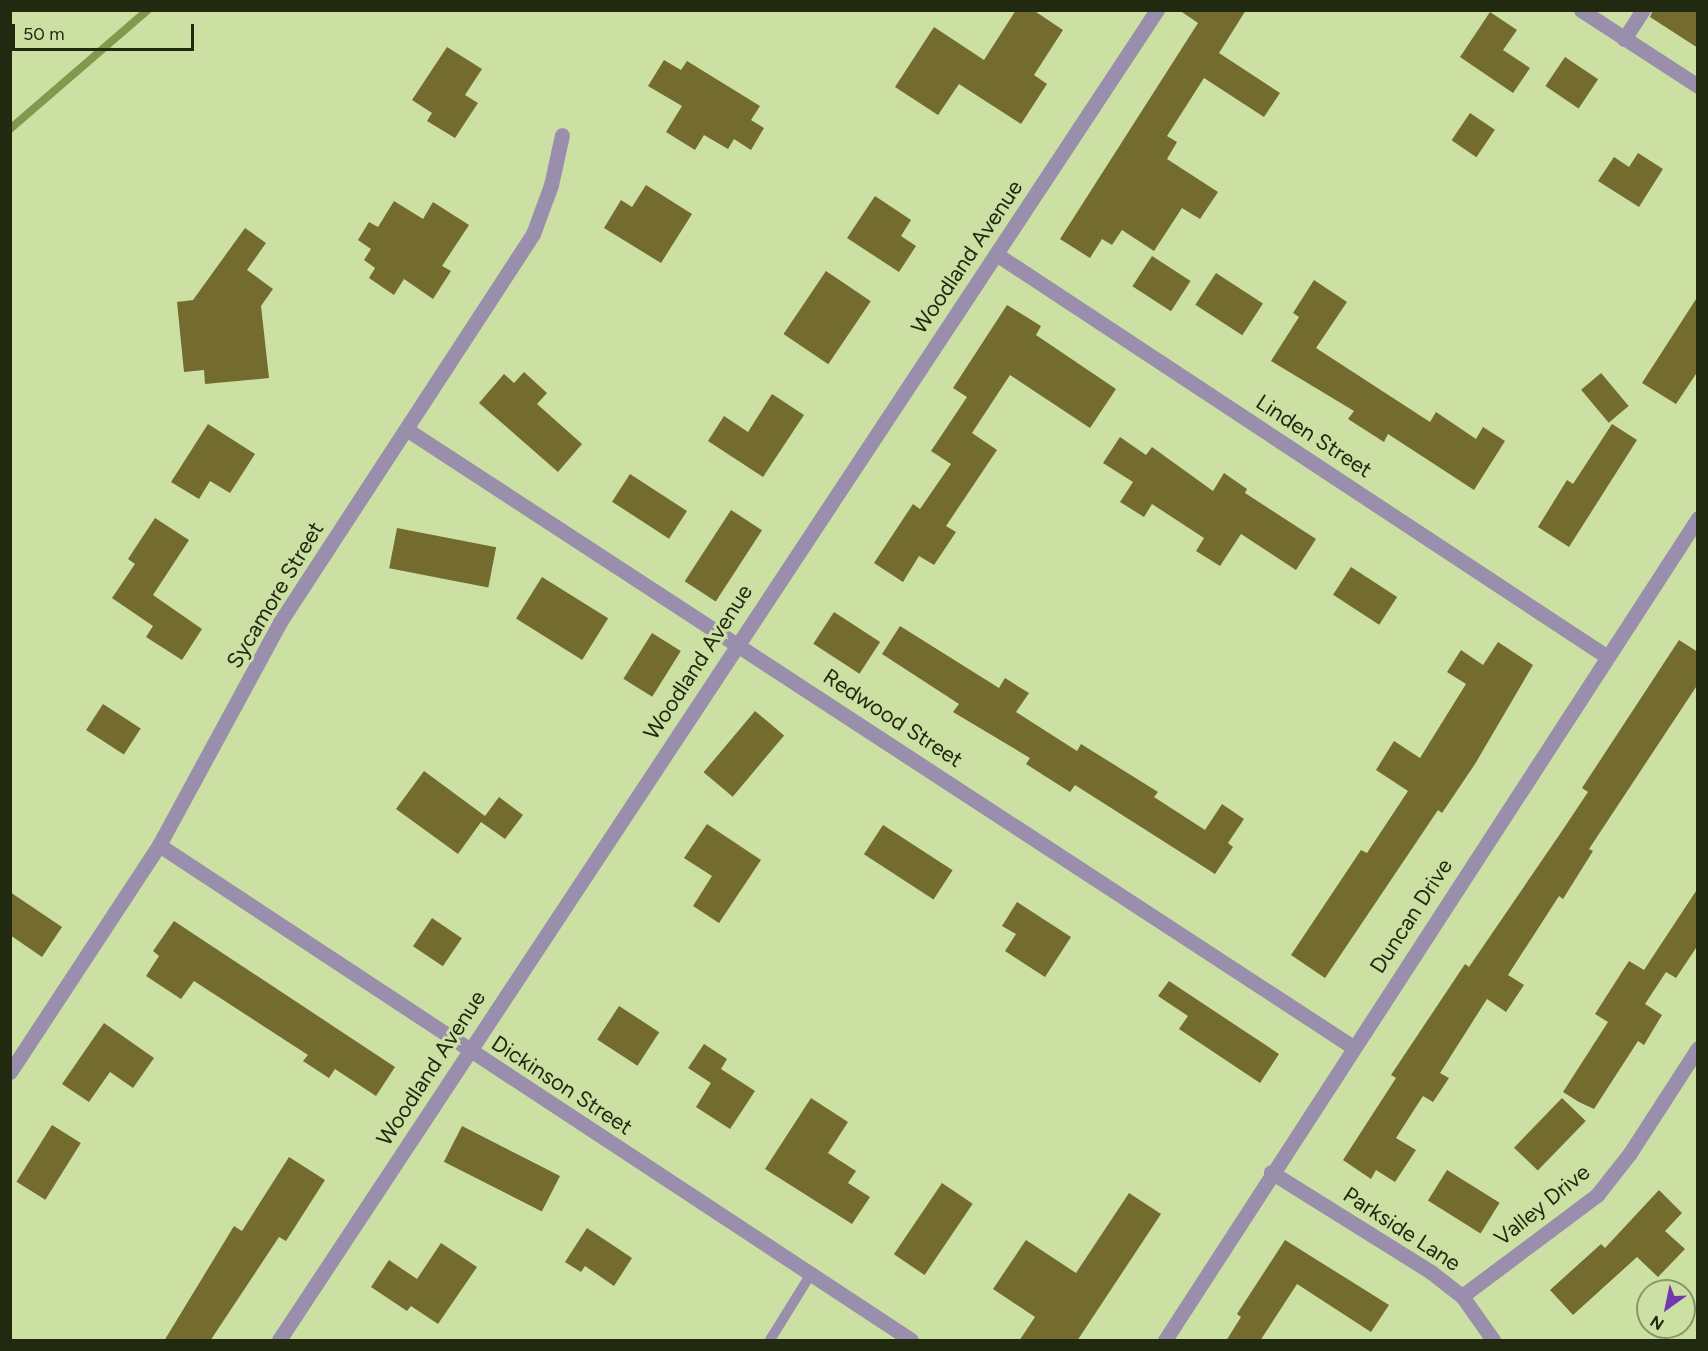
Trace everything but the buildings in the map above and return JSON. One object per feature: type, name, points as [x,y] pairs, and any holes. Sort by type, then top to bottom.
[{"type":"street","name":"Woodland Avenue","points":[[279,1341],[1157,10]]},
{"type":"street","points":[[1581,10],[1698,86]]},
{"type":"street","points":[[1624,39],[1643,10]]},
{"type":"street","name":"Sycamore Street","points":[[10,1072],[159,845],[280,622],[533,234],[551,185],[562,135]]},
{"type":"street","name":"Linden Street","points":[[996,254],[1606,656]]},
{"type":"street","name":"Redwood Street","points":[[406,429],[738,643],[1353,1047]]},
{"type":"street","name":"Duncan Drive","points":[[1165,1341],[1271,1172],[1698,518]]},
{"type":"street","name":"Dickinson Street","points":[[159,845],[911,1341]]},
{"type":"street","name":"Valley Drive","points":[[1462,1296],[1597,1195],[1630,1153],[1698,1048]]},
{"type":"street","name":"Parkside Lane","points":[[1271,1172],[1431,1272],[1462,1296],[1493,1341]]},
{"type":"lane","points":[[770,1341],[811,1274]]},
{"type":"waterway","points":[[10,129],[148,10]]}]
